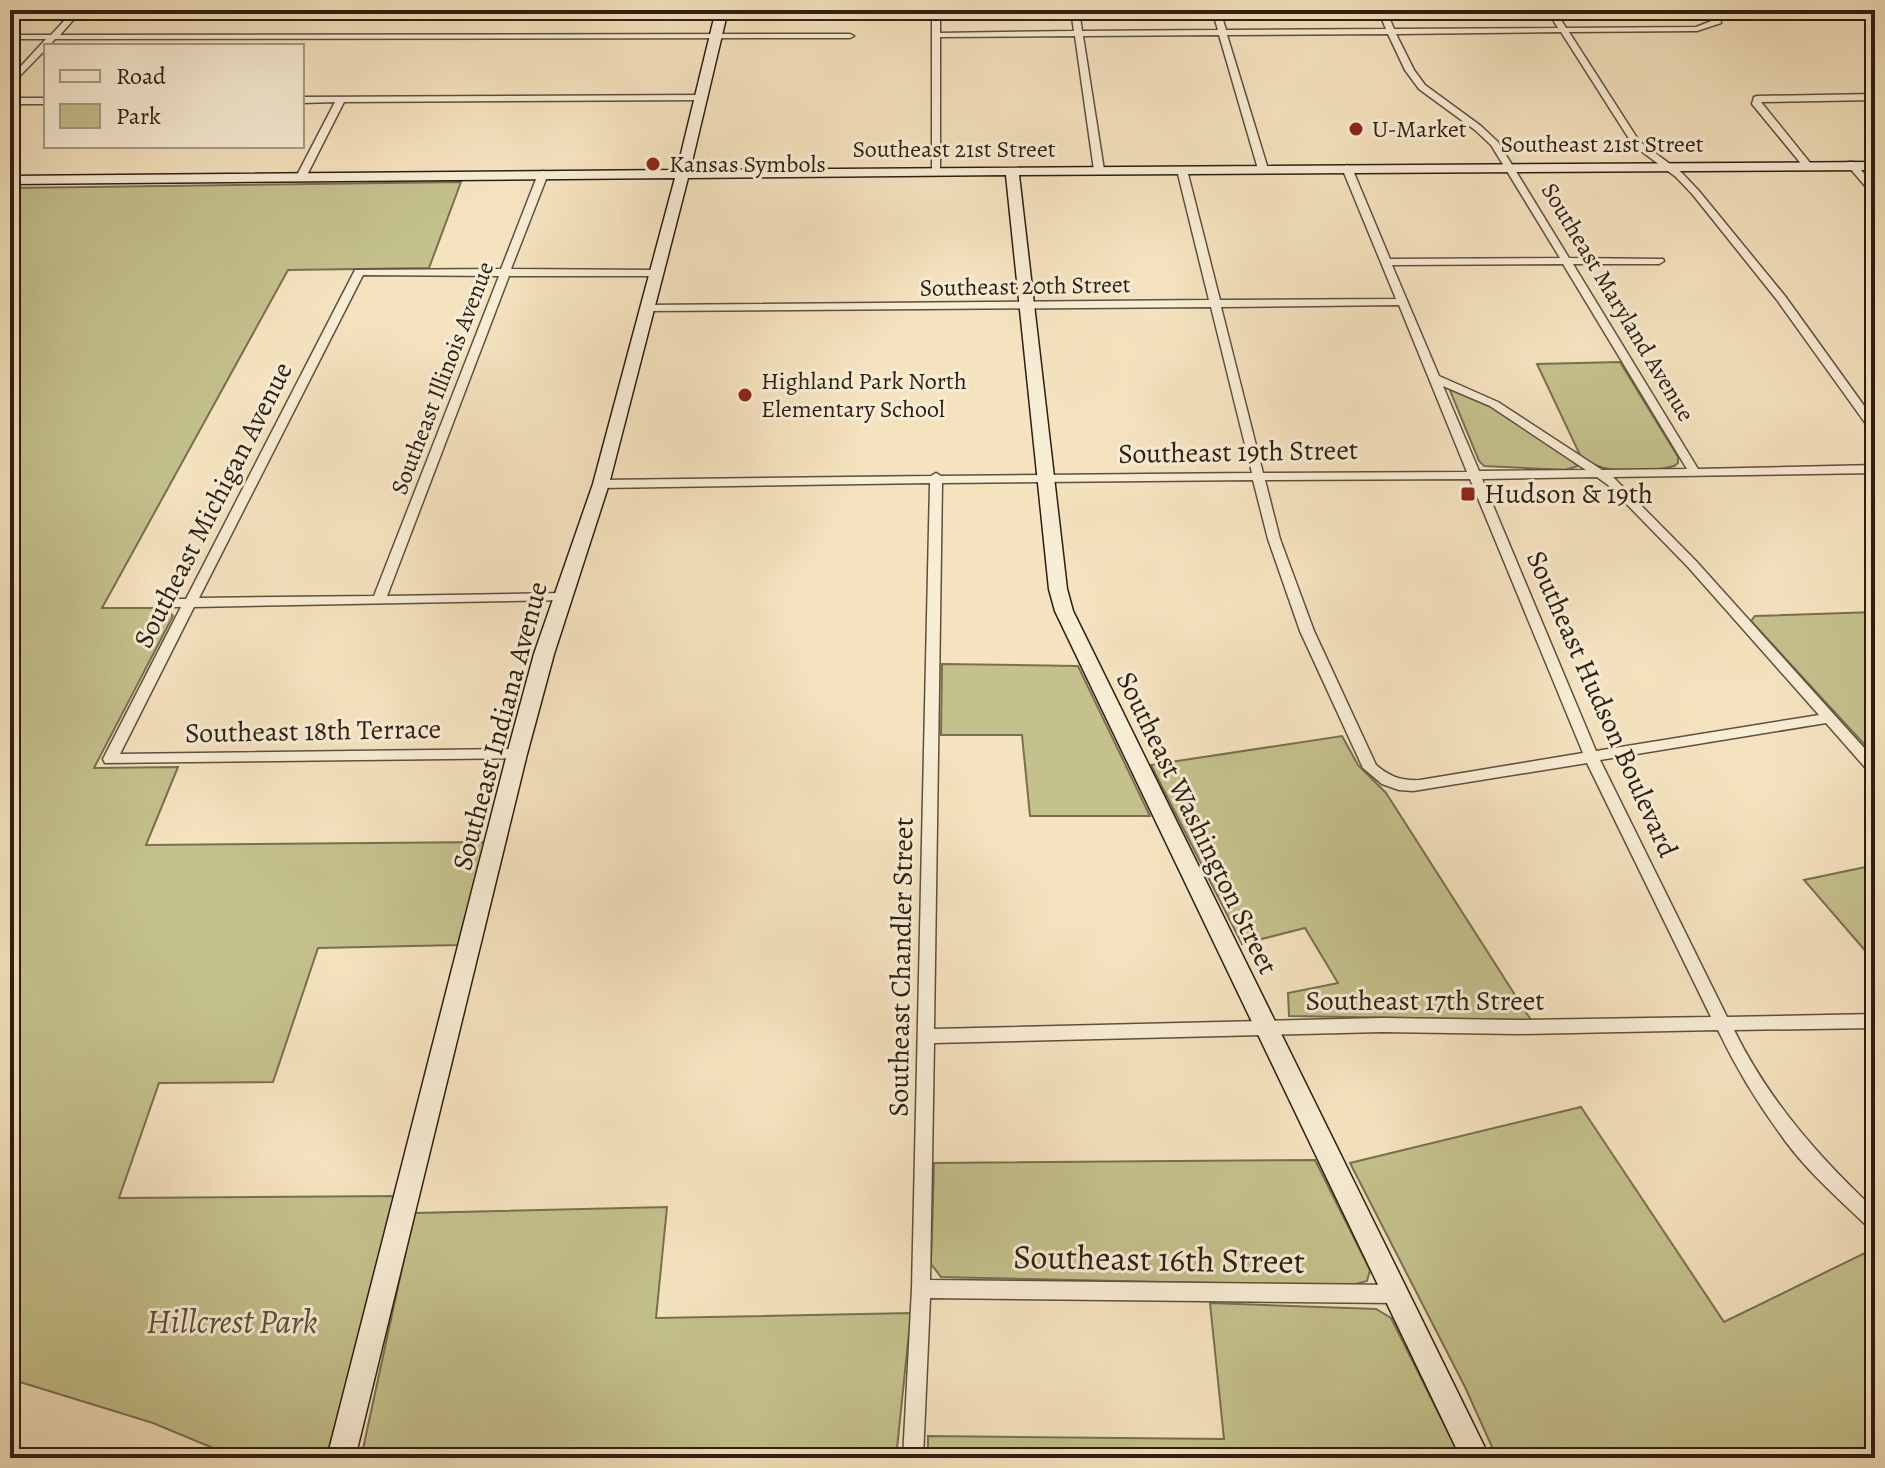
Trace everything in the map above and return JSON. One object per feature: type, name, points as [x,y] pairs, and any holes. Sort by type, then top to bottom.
[{"type":"street","points":[[46,44],[78,10]]},
{"type":"street","name":"Southeast Indiana Avenue","points":[[341,1458],[517,754],[562,597],[601,484],[683,173],[722,10]]},
{"type":"street","points":[[935,171],[936,10]]},
{"type":"street","points":[[1075,10],[1099,170]]},
{"type":"street","points":[[1216,10],[1263,169]]},
{"type":"street","name":"Southeast Maryland Avenue","points":[[1382,10],[1409,70],[1420,85],[1486,134],[1510,167],[1695,473]]},
{"type":"street","points":[[1551,10],[1636,143],[1696,193],[1763,276],[1875,429]]},
{"type":"street","points":[[935,35],[1692,29],[1716,24],[1719,18],[1715,10]]},
{"type":"street","points":[[10,37],[850,36]]},
{"type":"street","points":[[10,83],[44,46]]},
{"type":"street","points":[[1806,164],[1756,104],[1757,99],[1875,97]]},
{"type":"street","points":[[304,100],[701,98]]},
{"type":"street","points":[[301,177],[341,100]]},
{"type":"street","points":[[10,101],[44,101]]},
{"type":"street","points":[[1851,164],[1875,192]]},
{"type":"street","name":"Southeast 21st Street","points":[[10,180],[1875,164]]},
{"type":"street","name":"Southeast Hudson Boulevard","points":[[1347,168],[1592,758],[1721,1022],[1765,1101],[1793,1138],[1875,1222]]},
{"type":"street","points":[[1182,170],[1274,539],[1307,631],[1370,768],[1387,781],[1420,785],[1829,718]]},
{"type":"street","name":"Southeast Washington Street","points":[[1012,171],[1058,589],[1076,640],[1476,1458]]},
{"type":"street","name":"Southeast Illinois Avenue","points":[[380,598],[543,174]]},
{"type":"street","points":[[1385,262],[1659,261]]},
{"type":"street","name":"Southeast Michigan Avenue","points":[[110,759],[359,272],[507,272]]},
{"type":"street","points":[[507,272],[656,273]]},
{"type":"street","name":"Southeast 20th Street","points":[[648,308],[1402,302]]},
{"type":"street","points":[[1434,378],[1494,404],[1612,482],[1692,564],[1875,769]]},
{"type":"street","name":"Southeast 19th Street","points":[[601,484],[936,477],[1597,474],[1875,469]]},
{"type":"street","name":"Southeast Chandler Street","points":[[913,1458],[927,1036],[936,477]]},
{"type":"street","points":[[164,603],[562,597]]},
{"type":"street","name":"Southeast 18th Terrace","points":[[110,759],[517,754]]},
{"type":"street","name":"Southeast 17th Street","points":[[927,1036],[1382,1025],[1518,1027],[1875,1021]]},
{"type":"street","name":"Southeast 16th Street","points":[[921,1289],[1396,1294]]},
{"type":"green space","name":"Hillcrest Park","points":[[461,182],[429,268],[288,270],[102,608],[165,608],[173,616],[94,768],[178,767],[146,845],[488,842],[460,945],[318,948],[273,1082],[159,1083],[119,1198],[398,1196],[326,1458],[237,1458],[153,1423],[10,1379],[10,188]]},
{"type":"green space","points":[[1620,362],[1678,457],[1678,463],[1674,466],[1625,471],[1589,462],[1580,455],[1537,364]]},
{"type":"green space","points":[[1449,388],[1495,408],[1578,466],[1565,470],[1484,466],[1479,461]]},
{"type":"green space","points":[[1875,612],[1875,756],[1751,621],[1755,616]]},
{"type":"green space","points":[[942,664],[1078,666],[1150,816],[1030,816],[1022,735],[941,735]]},
{"type":"green space","points":[[1342,736],[1358,765],[1386,793],[1531,1020],[1289,1016],[1288,993],[1338,983],[1305,928],[1242,944],[1151,765]]},
{"type":"green space","points":[[1875,865],[1875,962],[1804,880]]},
{"type":"green space","points":[[1581,1107],[1724,1322],[1875,1248],[1875,1458],[1497,1458],[1465,1387],[1350,1163]]},
{"type":"green space","points":[[1315,1160],[1370,1270],[1367,1281],[1348,1286],[941,1277],[931,1264],[934,1163]]},
{"type":"green space","points":[[667,1207],[656,1318],[911,1313],[896,1458],[361,1458],[414,1213]]},
{"type":"green space","points":[[1210,1303],[1376,1309],[1391,1318],[1461,1458],[928,1458],[928,1436],[1224,1439]]},
{"type":"place","name":"U-Market","points":[[1356,129]]},
{"type":"place","name":"Kansas Symbols","points":[[653,164]]},
{"type":"place","name":"Highland Park North Elementary School","points":[[745,395]]},
{"type":"place","name":"Hudson & 19th","points":[[1468,494]]}]
